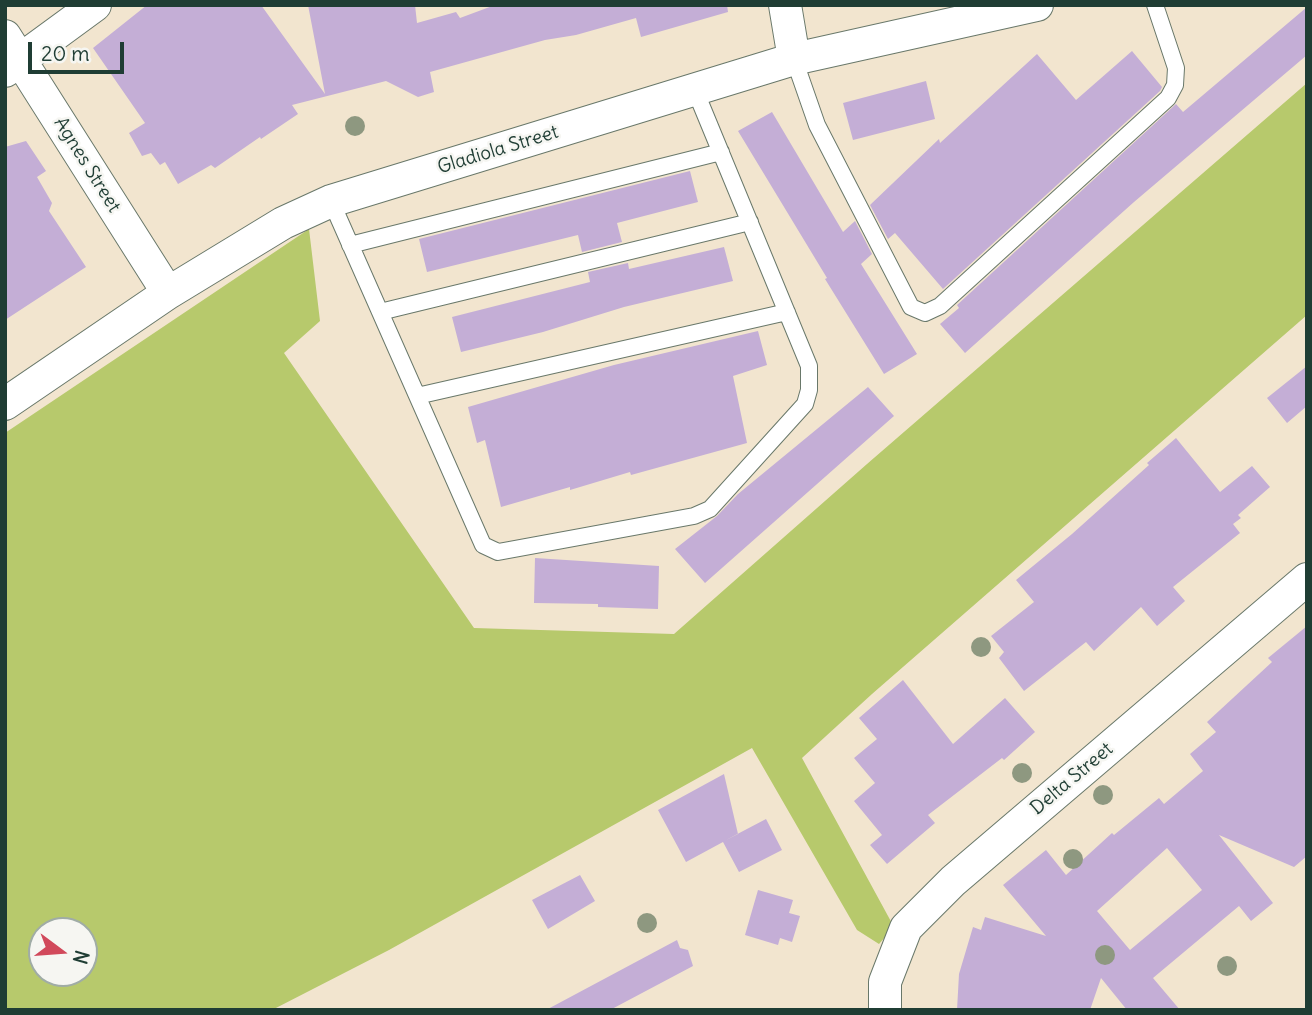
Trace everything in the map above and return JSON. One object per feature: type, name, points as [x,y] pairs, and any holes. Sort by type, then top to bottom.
[{"type":"street","points":[[10,56],[95,5]]},
{"type":"street","points":[[785,5],[794,59]]},
{"type":"street","name":"Gladiola Street","points":[[5,404],[168,293],[283,223],[331,201],[794,59],[1037,5]]},
{"type":"street","name":"Agnes Street","points":[[10,56],[168,293]]},
{"type":"street","name":"Delta Street","points":[[885,1010],[885,982],[906,928],[953,881],[1307,579]]},
{"type":"lane","points":[[794,59],[817,125],[911,307],[925,313],[940,306],[1168,98],[1175,85],[1176,68],[1154,5]]},
{"type":"lane","points":[[331,201],[484,545],[498,552],[694,516],[710,509],[805,404],[809,390],[809,366],[695,90]]},
{"type":"lane","points":[[350,245],[721,152]]},
{"type":"lane","points":[[380,312],[750,222]]},
{"type":"lane","points":[[417,396],[787,312]]},
{"type":"green space","points":[[1307,83],[1307,315],[802,758],[894,927],[879,944],[857,930],[752,748],[389,950],[272,1010],[5,1010],[5,433],[309,229],[320,321],[284,353],[474,628],[674,634]]},
{"type":"building","points":[[147,5],[261,5],[325,94],[308,5],[415,5],[417,23],[456,12],[460,18],[495,5],[727,5],[728,12],[641,37],[636,18],[576,35],[545,40],[430,72],[434,92],[418,97],[386,81],[292,105],[298,114],[215,168],[211,165],[178,184],[165,162],[160,165],[151,153],[142,156],[129,133],[145,123],[93,48]]},
{"type":"building","points":[[1307,7],[1307,55],[1134,202],[965,353],[940,324],[959,308],[957,305],[1176,104],[1183,112]]},
{"type":"building","points":[[1132,51],[1162,87],[1160,91],[943,289],[895,233],[888,239],[870,205],[939,139],[940,143],[1037,54],[1076,100]]},
{"type":"building","points":[[926,81],[935,119],[853,140],[843,103]]},
{"type":"building","points":[[772,112],[843,232],[855,221],[872,254],[861,264],[917,354],[884,374],[738,131]]},
{"type":"building","points":[[26,141],[46,171],[37,177],[52,203],[49,211],[86,267],[5,320],[5,147]]},
{"type":"building","points":[[690,171],[698,202],[617,223],[622,242],[582,252],[578,235],[427,272],[419,239]]},
{"type":"building","points":[[724,247],[733,281],[624,307],[543,332],[461,352],[452,317],[590,282],[588,272],[628,263],[629,269]]},
{"type":"building","points":[[758,331],[767,365],[733,376],[747,443],[501,507],[485,440],[477,443],[468,407],[614,365]]},
{"type":"building","points":[[1307,366],[1307,406],[1287,423],[1267,398]]},
{"type":"building","points":[[868,387],[894,416],[705,583],[675,549]]},
{"type":"building","points":[[1176,438],[1220,492],[1252,466],[1270,487],[1238,515],[1241,518],[1233,524],[1240,533],[1173,587],[1185,601],[1157,626],[1141,607],[1094,651],[1086,642],[1024,691],[999,658],[1004,652],[991,636],[1034,602],[1016,580],[1072,534]]},
{"type":"building","points":[[535,558],[659,566],[658,609],[534,603]]},
{"type":"building","points":[[1307,626],[1307,856],[1294,867],[1219,835],[1273,903],[1251,921],[1239,906],[1153,978],[1180,1010],[1127,1010],[1101,978],[1090,1010],[957,1010],[959,974],[973,927],[981,930],[985,917],[1046,936],[1003,885],[1046,850],[1066,875],[1112,833],[1114,835],[1159,798],[1164,804],[1203,771],[1190,754],[1216,732],[1207,722],[1272,662],[1268,658]],"holes":[[[1167,848],[1202,890],[1130,950],[1097,911]]]},
{"type":"building","points":[[903,680],[953,744],[1005,698],[1035,732],[1004,760],[1002,758],[928,815],[935,823],[887,864],[870,845],[882,835],[854,801],[875,783],[854,758],[877,739],[859,718]]},
{"type":"building","points":[[724,774],[738,834],[766,819],[782,850],[739,872],[723,842],[686,862],[658,810]]},
{"type":"building","points":[[580,875],[595,901],[548,929],[532,900]]},
{"type":"building","points":[[758,890],[793,900],[789,913],[800,916],[792,942],[780,938],[778,945],[745,935]]},
{"type":"building","points":[[677,940],[680,948],[688,950],[693,966],[610,1010],[546,1010]]}]
